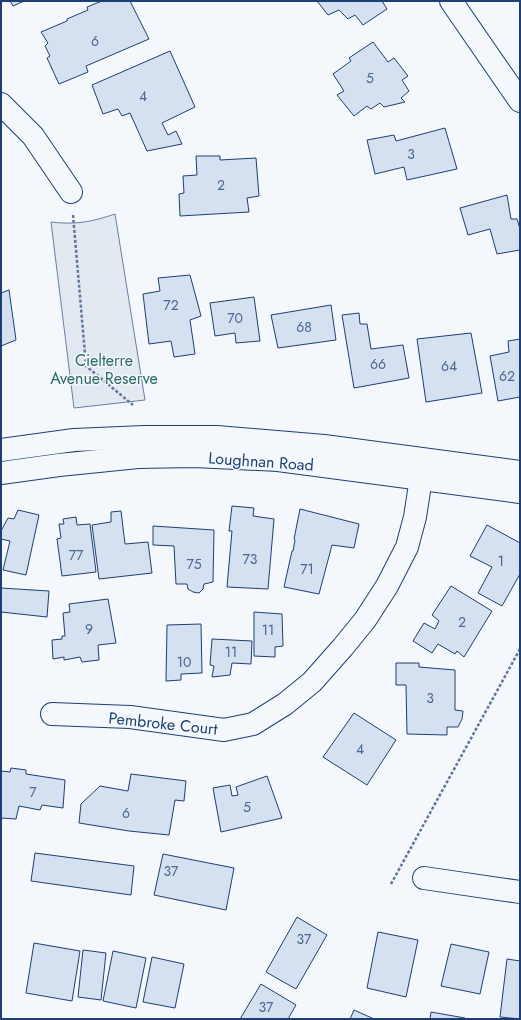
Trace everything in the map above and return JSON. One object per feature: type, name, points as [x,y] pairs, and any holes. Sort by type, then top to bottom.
[{"type":"main road","points":[[451,1],[520,101]]},
{"type":"main road","points":[[1,104],[33,136],[71,192]]},
{"type":"main road","name":"Loughnan Road","points":[[1,450],[74,440],[144,437],[217,437],[324,446],[520,472]]},
{"type":"main road","name":"Loughnan Road","points":[[1,473],[59,465],[138,457],[194,456],[278,460],[520,492]]},
{"type":"main road","name":"Pembroke Court","points":[[52,714],[130,717],[224,730],[254,724],[285,704],[312,682],[344,647],[365,620],[387,586],[407,547],[415,517],[421,478]]},
{"type":"main road","points":[[424,878],[520,892]]},
{"type":"path","points":[[71,192],[86,366],[133,405]]},
{"type":"path","points":[[391,884],[520,649]]},
{"type":"green space","name":"Cielterre Avenue Reserve","points":[[115,214],[145,400],[74,408],[51,222],[83,222]]},
{"type":"building","points":[[10,1],[24,1],[13,6]]},
{"type":"building","points":[[102,1],[130,1],[149,39],[86,66],[88,72],[59,84],[47,58],[50,56],[45,46],[48,43],[41,32],[67,21],[67,19],[88,10],[87,7]]},
{"type":"building","points":[[317,1],[382,1],[387,9],[363,25],[355,15],[348,19],[339,10],[328,15]]},
{"type":"building","points":[[373,42],[388,62],[394,58],[408,76],[402,80],[409,91],[401,98],[405,102],[384,107],[380,103],[371,109],[367,106],[354,116],[337,95],[344,91],[333,74],[351,61],[349,58]]},
{"type":"building","points":[[170,51],[195,107],[162,123],[168,135],[176,131],[182,144],[147,151],[130,113],[122,116],[118,109],[103,114],[92,85]]},
{"type":"building","points":[[445,128],[457,169],[407,180],[404,167],[375,174],[367,140],[394,135],[396,141]]},
{"type":"building","points":[[196,156],[220,156],[220,160],[256,158],[259,196],[247,198],[249,212],[180,216],[179,194],[184,193],[183,176],[197,175]]},
{"type":"building","points":[[507,195],[511,219],[517,219],[520,229],[520,250],[497,254],[490,229],[468,235],[460,208]]},
{"type":"building","points":[[190,275],[201,316],[190,320],[195,354],[174,357],[171,341],[149,344],[143,294],[160,291],[158,278]]},
{"type":"building","points":[[9,290],[16,340],[1,346],[1,293]]},
{"type":"building","points":[[254,297],[260,341],[236,343],[235,333],[215,336],[210,303]]},
{"type":"building","points":[[331,305],[336,340],[278,348],[271,315]]},
{"type":"building","points":[[359,313],[360,324],[367,324],[371,349],[403,345],[409,378],[354,388],[342,315]]},
{"type":"building","points":[[471,333],[482,393],[426,402],[417,339]]},
{"type":"building","points":[[520,339],[520,397],[498,401],[490,356],[509,352],[508,341]]},
{"type":"building","points":[[232,506],[254,508],[253,516],[274,519],[268,589],[227,587],[232,531],[229,531]]},
{"type":"building","points":[[300,509],[359,524],[354,548],[332,545],[319,594],[284,587],[293,551]]},
{"type":"building","points":[[18,510],[39,515],[26,575],[3,570],[10,541],[1,539],[1,531],[8,518],[14,519]]},
{"type":"building","points":[[121,511],[125,544],[148,542],[152,573],[99,579],[92,525],[111,522],[111,512]]},
{"type":"building","points":[[76,517],[77,525],[90,524],[96,572],[62,576],[57,539],[61,538],[59,524],[64,524],[63,519]]},
{"type":"building","points":[[487,525],[520,543],[520,574],[502,606],[478,593],[492,567],[470,556]]},
{"type":"building","points":[[153,526],[214,530],[213,582],[204,584],[203,589],[199,593],[188,589],[187,584],[176,584],[174,546],[153,545]]},
{"type":"building","points":[[451,586],[492,611],[464,657],[457,651],[455,654],[438,644],[432,653],[413,641],[424,623],[435,629],[439,621],[432,615]]},
{"type":"building","points":[[1,588],[49,591],[47,617],[1,612]]},
{"type":"building","points":[[108,599],[116,643],[98,645],[99,660],[82,662],[80,657],[64,660],[64,657],[53,659],[52,640],[62,639],[62,636],[65,636],[63,613],[70,612],[69,604]]},
{"type":"building","points":[[254,612],[282,614],[283,646],[275,647],[275,657],[254,656]]},
{"type":"building","points":[[201,624],[202,673],[181,674],[181,680],[166,681],[167,625]]},
{"type":"building","points":[[212,639],[252,641],[251,664],[232,663],[230,675],[212,677],[214,666],[210,665]]},
{"type":"building","points":[[396,663],[419,663],[419,667],[455,670],[455,710],[463,711],[462,719],[458,727],[447,727],[447,735],[407,734],[406,685],[396,685]]},
{"type":"building","points":[[354,713],[396,740],[367,785],[323,757]]},
{"type":"building","points":[[11,768],[26,770],[26,774],[65,780],[63,808],[42,805],[40,810],[19,806],[16,819],[1,818],[1,771],[10,772]]},
{"type":"building","points":[[131,774],[186,781],[184,801],[175,800],[169,835],[129,831],[79,823],[81,804],[100,786],[128,791]]},
{"type":"building","points":[[267,776],[282,818],[221,832],[213,788],[230,785],[232,796],[238,795],[236,787]]},
{"type":"building","points":[[35,853],[134,866],[131,895],[31,881]]},
{"type":"building","points":[[163,854],[234,868],[226,910],[154,895]]},
{"type":"building","points":[[297,917],[327,935],[296,989],[266,972]]},
{"type":"building","points":[[378,932],[418,940],[406,997],[367,988]]},
{"type":"building","points":[[34,943],[80,951],[72,1001],[26,993]]},
{"type":"building","points":[[451,944],[489,952],[480,994],[441,986]]},
{"type":"building","points":[[83,950],[106,953],[101,1000],[78,997]]},
{"type":"building","points":[[113,951],[146,958],[136,1008],[103,1001]]},
{"type":"building","points":[[152,957],[184,964],[175,1008],[143,1002]]},
{"type":"building","points":[[507,959],[520,961],[520,1019],[500,1017]]},
{"type":"building","points":[[261,984],[296,1005],[288,1019],[240,1019]]},
{"type":"building","points":[[354,1010],[374,1019],[350,1019]]},
{"type":"building","points":[[431,1012],[465,1018],[430,1019]]}]
